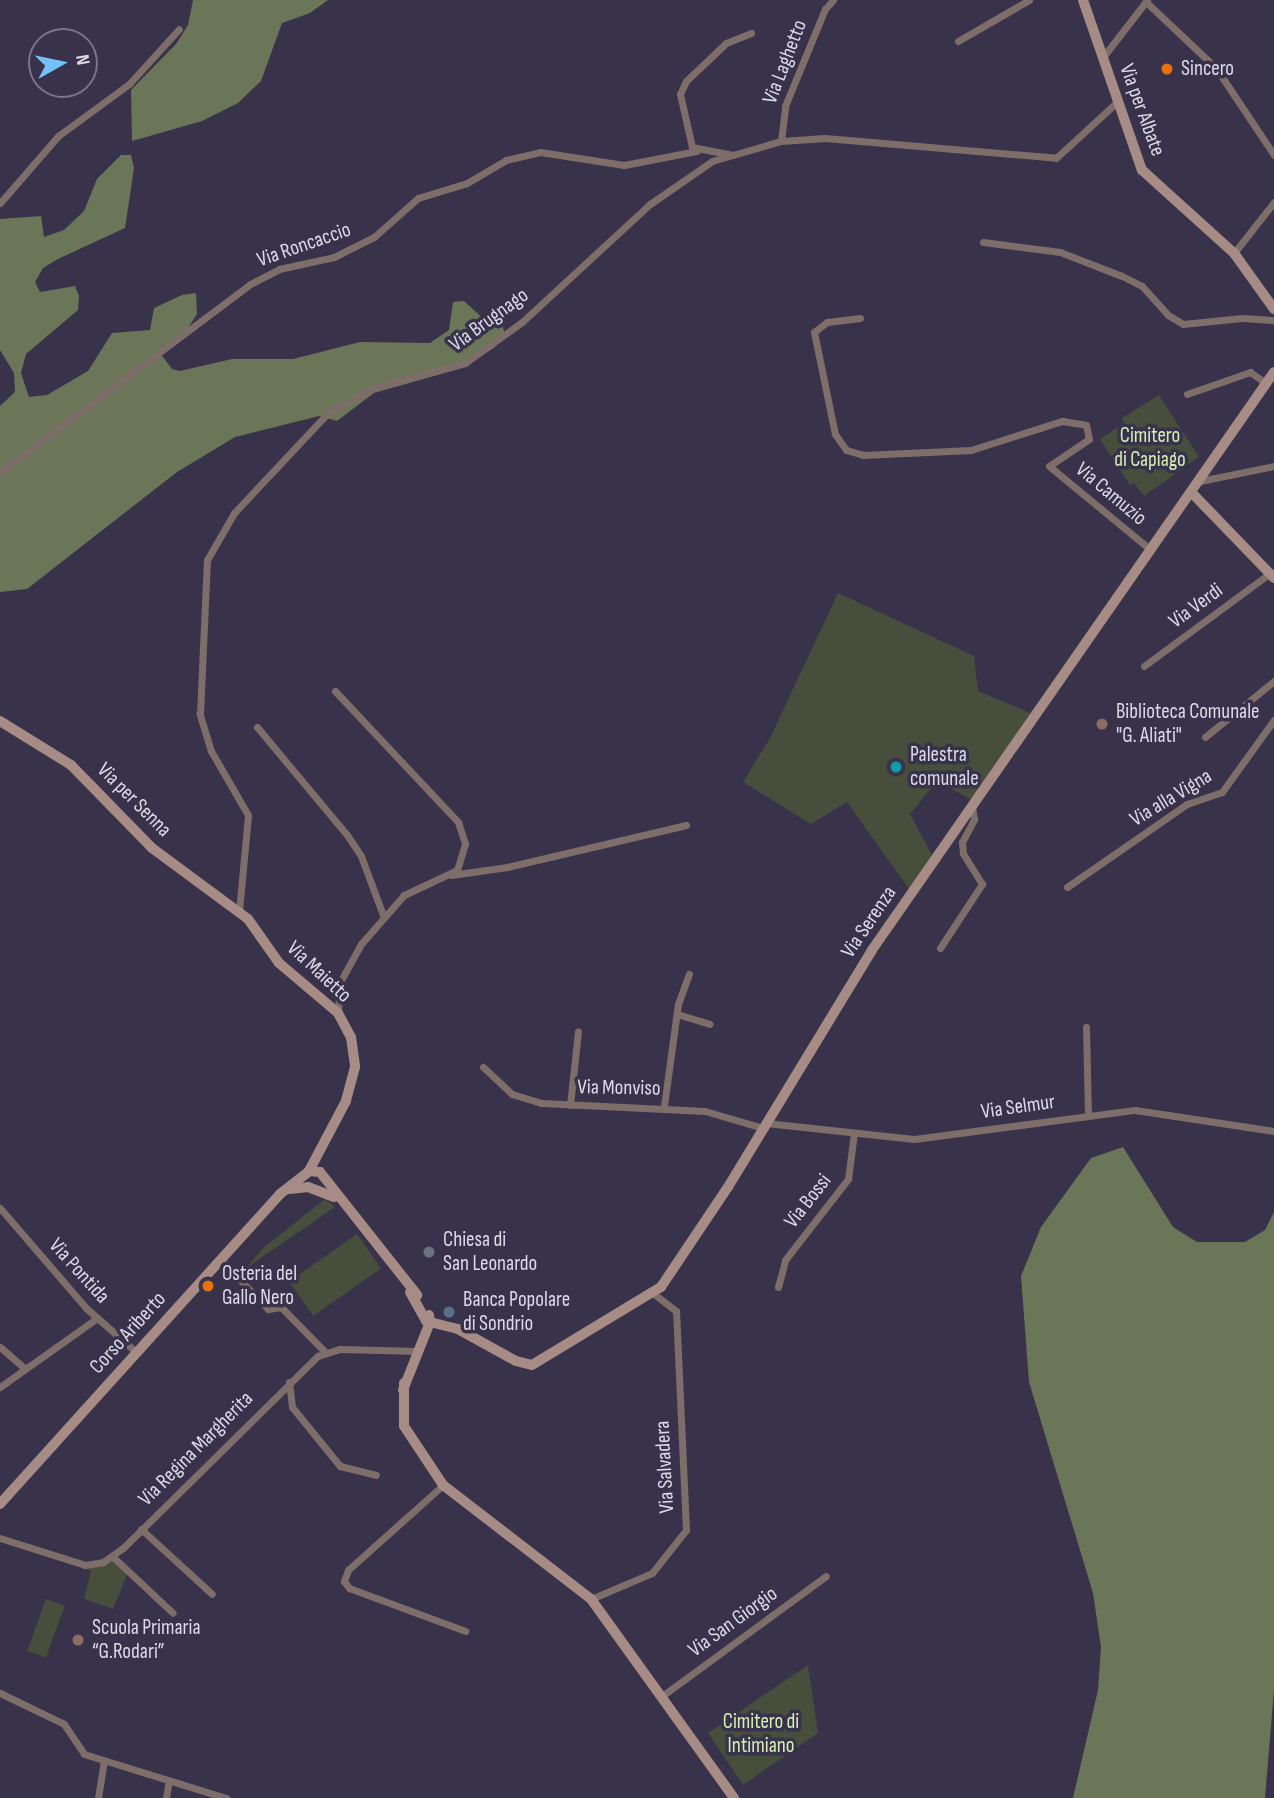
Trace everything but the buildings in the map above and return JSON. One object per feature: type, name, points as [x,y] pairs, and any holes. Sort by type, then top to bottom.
[{"type":"street","name":"Via Laghetto","points":[[781,141],[785,106],[825,9],[833,0]]},
{"type":"street","points":[[958,41],[1029,0]]},
{"type":"street","name":"Via per Albate","points":[[1083,0],[1117,102],[1147,177],[1234,253],[1274,310]]},
{"type":"street","points":[[1103,57],[1147,1],[1216,68],[1274,155]]},
{"type":"street","points":[[0,203],[58,136],[129,84],[179,29]]},
{"type":"street","points":[[698,151],[692,148],[681,107],[686,81],[726,43],[751,33]]},
{"type":"street","name":"Via Brugnago","points":[[239,911],[248,815],[211,751],[200,714],[207,560],[234,513],[329,412],[375,387],[435,374],[465,363],[522,322],[650,204],[712,162],[781,141],[825,138],[1056,158],[1117,102]]},
{"type":"street","name":"Via Roncaccio","points":[[0,472],[108,386],[266,274],[334,257],[387,229],[418,198],[467,183],[521,155],[553,153],[614,161],[624,165],[698,151],[734,155]]},
{"type":"street","points":[[1234,253],[1274,202]]},
{"type":"street","points":[[983,242],[1060,252],[1122,276],[1142,286],[1168,315],[1184,324],[1242,318],[1274,320]]},
{"type":"street","name":"Via Camuzio","points":[[860,318],[827,323],[814,332],[835,434],[846,450],[863,455],[971,450],[1062,421],[1086,425],[1089,439],[1049,466],[1152,550]]},
{"type":"street","points":[[1187,394],[1250,372],[1266,383]]},
{"type":"street","name":"Via Serenza","points":[[430,1322],[458,1329],[516,1361],[532,1365],[653,1293],[680,1263],[872,950],[1274,372]]},
{"type":"street","points":[[1200,481],[1274,466]]},
{"type":"street","points":[[1192,493],[1272,576]]},
{"type":"street","name":"Via Verdi","points":[[1144,666],[1272,576]]},
{"type":"street","points":[[1205,737],[1274,681]]},
{"type":"street","points":[[335,691],[458,822],[464,857],[447,876]]},
{"type":"street","name":"Via alla Vigna","points":[[1067,887],[1187,804],[1222,792],[1274,720]]},
{"type":"street","name":"Via per Senna","points":[[0,721],[51,749],[152,848],[239,911]]},
{"type":"street","points":[[257,727],[354,845],[383,915]]},
{"type":"street","points":[[940,948],[982,884],[962,853],[962,842],[974,819],[972,807]]},
{"type":"street","points":[[338,1013],[340,982],[348,964],[383,915],[412,890],[447,876],[507,867],[686,825]]},
{"type":"street","name":"Via Maietto","points":[[239,911],[279,963],[338,1013],[351,1037],[355,1067],[314,1180]]},
{"type":"street","points":[[664,1106],[677,1014],[689,974]]},
{"type":"street","points":[[677,1014],[710,1024]]},
{"type":"street","points":[[1086,1027],[1088,1115]]},
{"type":"street","points":[[570,1105],[578,1031]]},
{"type":"street","name":"Via Monviso","points":[[483,1067],[512,1094],[570,1105],[664,1106],[705,1111],[765,1125]]},
{"type":"street","name":"Via Selmur","points":[[765,1125],[915,1139],[1135,1110],[1274,1131]]},
{"type":"street","name":"Via Bossi","points":[[778,1287],[785,1260],[848,1179],[854,1133]]},
{"type":"street","points":[[314,1180],[338,1199],[424,1303],[430,1322],[415,1351]]},
{"type":"street","name":"Corso Ariberto","points":[[0,1504],[287,1189],[314,1180]]},
{"type":"street","name":"Via Pontida","points":[[0,1208],[97,1318],[137,1353]]},
{"type":"street","points":[[221,1260],[268,1309],[281,1307],[325,1352],[415,1351]]},
{"type":"street","points":[[403,1278],[422,1317],[430,1322]]},
{"type":"street","points":[[410,1292],[420,1325],[415,1351],[402,1390],[404,1426],[443,1485],[591,1599],[733,1798]]},
{"type":"street","name":"Via Salvadera","points":[[591,1599],[652,1573],[686,1530],[676,1311],[653,1293]]},
{"type":"street","points":[[0,1387],[97,1318]]},
{"type":"street","points":[[0,1347],[26,1369]]},
{"type":"street","name":"Via Regina Margherita","points":[[0,1538],[85,1566],[112,1556],[289,1381],[325,1352]]},
{"type":"street","points":[[289,1381],[292,1406],[340,1466],[376,1475]]},
{"type":"street","points":[[443,1485],[348,1570],[344,1581],[349,1587],[465,1631]]},
{"type":"street","points":[[141,1529],[212,1594]]},
{"type":"street","points":[[112,1556],[173,1613]]},
{"type":"street","name":"Via San Giorgio","points":[[662,1696],[826,1576]]},
{"type":"street","points":[[0,1693],[65,1724],[84,1754],[226,1798]]},
{"type":"street","points":[[98,1798],[104,1760]]},
{"type":"street","points":[[166,1798],[169,1780]]},
{"type":"green space","points":[[193,0],[328,0],[310,13],[282,23],[261,81],[238,103],[202,121],[132,141],[131,90],[176,44],[188,25]]},
{"type":"green space","points":[[121,155],[131,155],[134,168],[125,228],[43,268],[35,282],[40,292],[75,286],[79,296],[78,310],[26,354],[21,373],[29,397],[47,395],[88,371],[112,333],[150,330],[154,308],[182,295],[196,293],[197,314],[179,342],[160,353],[172,369],[180,371],[232,359],[293,359],[360,342],[430,343],[449,330],[453,302],[464,301],[487,322],[502,325],[505,334],[494,348],[459,369],[374,393],[337,421],[319,416],[235,437],[177,472],[27,589],[0,592],[0,406],[15,392],[14,373],[0,350],[0,219],[41,216],[44,237],[64,230],[84,211],[97,179]]},
{"type":"green space","name":"Cimitero di Capiago","points":[[1159,395],[1199,457],[1144,496],[1134,483],[1130,485],[1100,439],[1124,423],[1122,418]]},
{"type":"green space","points":[[838,593],[974,656],[978,691],[1033,714],[972,800],[937,781],[910,814],[932,855],[909,889],[847,802],[811,824],[743,782],[770,738]]},
{"type":"green space","points":[[1123,1147],[1173,1227],[1197,1242],[1245,1242],[1265,1230],[1274,1212],[1274,1690],[1265,1798],[1073,1798],[1098,1690],[1101,1647],[1093,1593],[1029,1382],[1021,1276],[1041,1227],[1091,1158]]},
{"type":"green space","points":[[325,1199],[335,1207],[245,1269],[263,1248]]},
{"type":"green space","points":[[357,1234],[381,1268],[313,1316],[289,1282]]},
{"type":"green space","points":[[112,1556],[128,1572],[113,1609],[84,1599],[91,1571],[85,1566]]},
{"type":"green space","points":[[46,1599],[65,1606],[46,1658],[27,1651]]},
{"type":"green space","name":"Cimitero di Intimiano","points":[[808,1665],[818,1733],[743,1785],[708,1733]]},
{"type":"place","name":"Sincero","points":[[1167,69]]},
{"type":"place","name":"Biblioteca Comunale \"G. Aliati\"","points":[[1102,724]]},
{"type":"place","name":"Palestra comunale","points":[[896,767]]},
{"type":"place","name":"Chiesa di San Leonardo","points":[[429,1252]]},
{"type":"place","name":"Osteria del Gallo Nero","points":[[208,1286]]},
{"type":"place","name":"Banca Popolare di Sondrio","points":[[449,1312]]},
{"type":"place","name":"Scuola Primaria “G.Rodari”","points":[[78,1640]]}]
